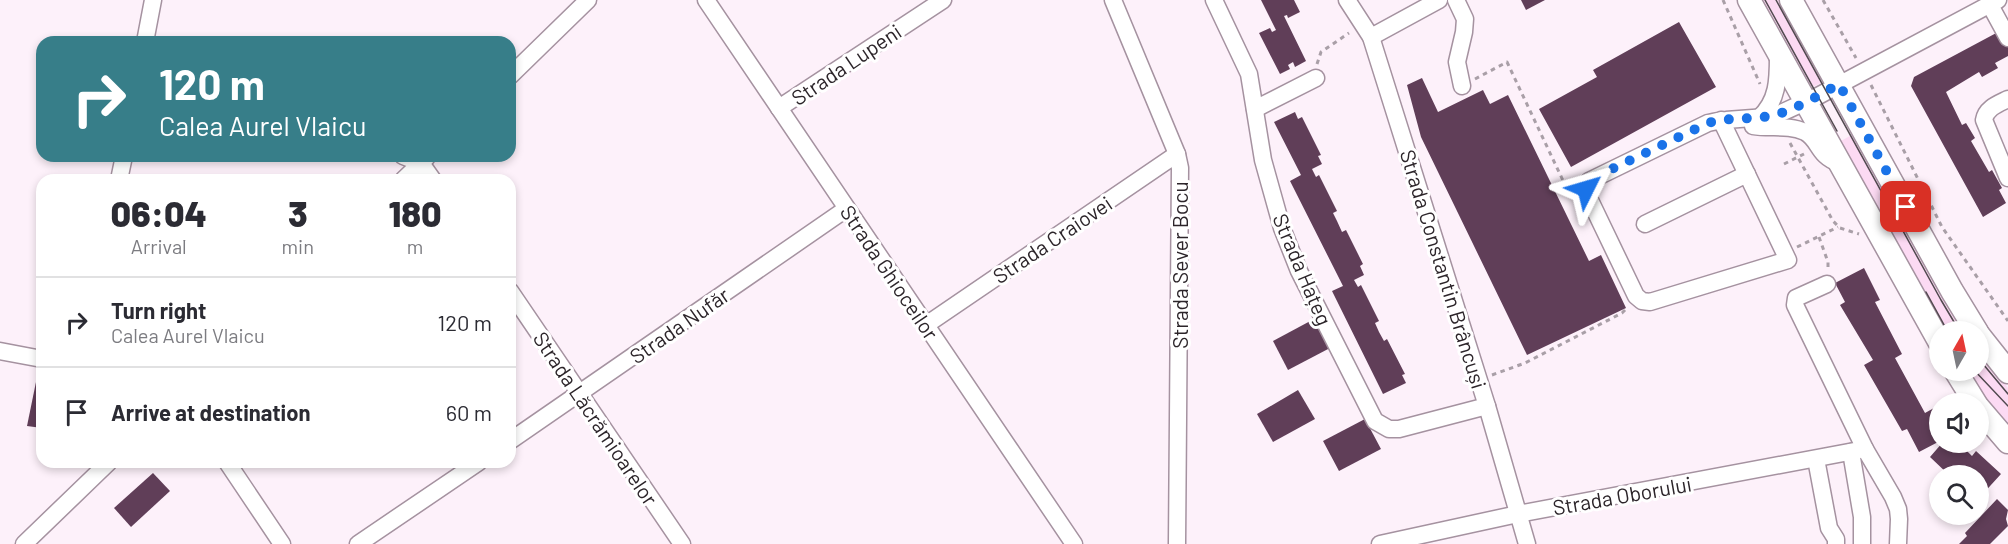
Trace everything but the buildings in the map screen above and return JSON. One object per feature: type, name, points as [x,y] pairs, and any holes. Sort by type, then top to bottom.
[{"type":"main road","points":[[1749,0],[1929,323]]},
{"type":"main road","points":[[1791,0],[1971,321]]},
{"type":"main road","points":[[1989,347],[2008,372]]},
{"type":"main road","points":[[1989,419],[2008,442]]},
{"type":"street","points":[[146,36],[153,0]]},
{"type":"street","points":[[516,70],[588,0]]},
{"type":"street","name":"Strada Ghioceilor","points":[[706,0],[1074,544]]},
{"type":"street","name":"Strada Lupeni","points":[[779,108],[943,0]]},
{"type":"street","name":"Strada Sever Bocu","points":[[1113,0],[1177,154],[1180,183],[1177,544]]},
{"type":"street","name":"Strada Hațeg","points":[[1214,0],[1250,74],[1263,160],[1282,228],[1299,271],[1375,421],[1389,429],[1399,429],[1487,406]]},
{"type":"street","name":"Strada Constantin Brâncuși","points":[[1347,0],[1367,30],[1479,379],[1527,544]]},
{"type":"street","points":[[1367,30],[1439,0]]},
{"type":"street","points":[[1456,0],[1465,19],[1456,62],[1462,86]]},
{"type":"street","points":[[1721,120],[1788,260],[1646,302],[1638,298],[1587,194],[1587,185],[1593,178],[1708,123],[1721,120],[1759,118],[1781,113],[1864,72],[1994,2],[2008,38]]},
{"type":"street","points":[[1759,118],[1772,103],[1775,93],[1778,51]]},
{"type":"street","points":[[1255,109],[1316,78]]},
{"type":"street","points":[[2008,99],[1989,109],[1984,120],[2008,178]]},
{"type":"street","points":[[1739,120],[1757,127],[1790,128],[1806,133],[1826,157],[1839,163]]},
{"type":"street","name":"Strada Craiovei","points":[[926,325],[1177,154]]},
{"type":"street","points":[[409,174],[421,162]]},
{"type":"street","points":[[1645,224],[1747,174]]},
{"type":"street","name":"Strada Nufăr","points":[[516,437],[846,208]]},
{"type":"street","points":[[1827,284],[1796,298],[1795,305],[1858,451],[1898,509],[1898,544]]},
{"type":"street","name":"Strada Lăcrămioarelor","points":[[516,300],[682,544]]},
{"type":"street","points":[[0,351],[36,358]]},
{"type":"street","points":[[1858,451],[1862,544]]},
{"type":"street","name":"Strada Oborului","points":[[1380,544],[1518,514],[1858,451]]},
{"type":"street","points":[[1816,459],[1829,528],[1836,539],[1836,544]]},
{"type":"street","points":[[24,544],[101,468]]},
{"type":"street","points":[[231,468],[282,544]]},
{"type":"street","points":[[358,544],[470,468]]},
{"type":"path","points":[[1823,0],[1864,72],[1942,227],[2008,321]]},
{"type":"path","points":[[1316,78],[1317,62],[1321,52],[1367,30]]},
{"type":"path","points":[[1462,86],[1506,62],[1567,189],[1587,185]]},
{"type":"path","points":[[1819,237],[1828,262],[1827,284]]},
{"type":"path","points":[[1479,379],[1525,363],[1622,313],[1638,298]]},
{"type":"shaded area","points":[[1761,0],[1782,0],[1828,80],[1810,88]]},
{"type":"shaded area","points":[[1857,132],[1961,321],[1939,321],[1841,141]]},
{"type":"shaded area","points":[[1989,362],[2008,388],[2008,427],[1989,403],[1989,393],[1982,393],[1974,381],[1989,381]]},
{"type":"tram line","points":[[1765,0],[1837,131]]},
{"type":"tram line","points":[[1776,0],[1953,321]]},
{"type":"tram line","points":[[1926,292],[1942,321]]},
{"type":"tram line","points":[[1989,371],[2008,394]]},
{"type":"tram line","points":[[1984,381],[2008,406]]},
{"type":"route","points":[[1586,189],[1593,178],[1708,123],[1766,117],[1781,113],[1839,84],[1906,207]]}]
